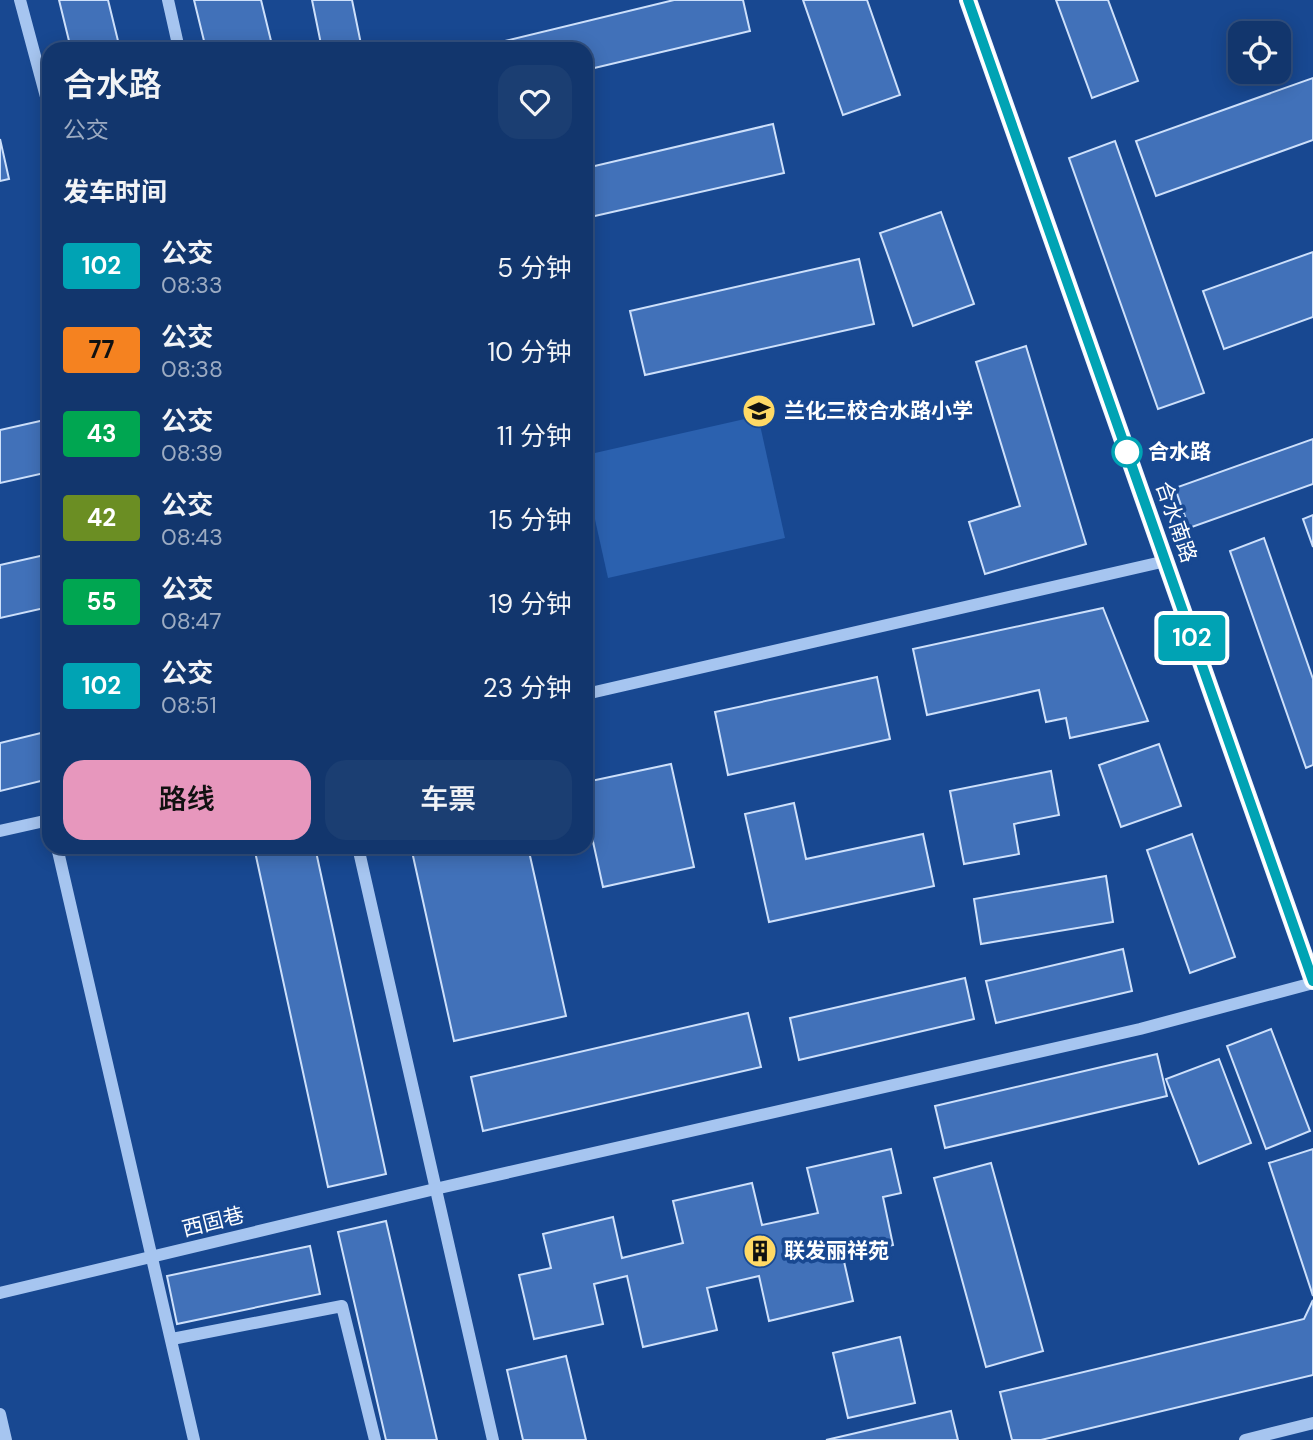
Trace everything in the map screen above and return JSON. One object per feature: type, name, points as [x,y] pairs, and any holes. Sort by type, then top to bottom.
[{"type":"main road","name":"合水南路","points":[[968,0],[1313,982]]},
{"type":"street","points":[[20,0],[42,82]]},
{"type":"street","points":[[168,0],[177,42]]},
{"type":"street","points":[[593,692],[1166,561]]},
{"type":"street","points":[[0,831],[42,822]]},
{"type":"street","points":[[59,854],[154,1256],[194,1440]]},
{"type":"street","points":[[360,854],[493,1440]]},
{"type":"street","name":"西固巷","points":[[0,1293],[435,1189],[1140,1029],[1313,982]]},
{"type":"street","points":[[172,1339],[342,1306],[375,1440]]},
{"type":"street","points":[[0,1415],[6,1440]]},
{"type":"street","points":[[1245,1440],[1313,1423]]},
{"type":"shaded area","points":[[758,416],[785,538],[608,578],[593,510],[593,453]]},
{"type":"building","points":[[59,0],[108,0],[118,42],[69,42]]},
{"type":"building","points":[[194,0],[261,0],[271,42],[204,42]]},
{"type":"building","points":[[312,0],[352,0],[361,42],[321,42]]},
{"type":"building","points":[[674,0],[743,0],[750,31],[593,68],[593,42],[505,41]]},
{"type":"building","points":[[803,0],[867,0],[900,95],[843,115]]},
{"type":"building","points":[[1056,0],[1108,0],[1138,81],[1092,98]]},
{"type":"building","points":[[1313,78],[1313,140],[1156,196],[1136,141]]},
{"type":"building","points":[[773,124],[784,173],[593,216],[593,166]]},
{"type":"building","points":[[0,139],[9,179],[0,181]]},
{"type":"building","points":[[1115,141],[1204,393],[1158,409],[1069,158]]},
{"type":"building","points":[[941,212],[974,304],[913,326],[880,233]]},
{"type":"building","points":[[1313,252],[1313,317],[1224,349],[1203,291]]},
{"type":"building","points":[[859,259],[874,324],[645,375],[630,311]]},
{"type":"building","points":[[1026,346],[1086,544],[985,574],[969,522],[1020,506],[976,362]]},
{"type":"building","points":[[42,421],[42,474],[0,483],[0,430]]},
{"type":"building","points":[[1313,439],[1313,484],[1189,528],[1175,488]]},
{"type":"building","points":[[1313,515],[1313,547],[1303,519]]},
{"type":"building","points":[[1264,538],[1313,679],[1313,765],[1306,768],[1230,551]]},
{"type":"building","points":[[42,556],[42,609],[0,618],[0,565]]},
{"type":"building","points":[[1103,608],[1148,721],[1070,738],[1066,718],[1046,722],[1039,690],[927,715],[913,649]]},
{"type":"building","points":[[877,677],[890,739],[728,775],[715,712]]},
{"type":"building","points":[[42,733],[42,781],[0,791],[0,743]]},
{"type":"building","points":[[1159,744],[1181,806],[1121,827],[1099,765]]},
{"type":"building","points":[[671,764],[694,867],[603,887],[593,842],[593,781]]},
{"type":"building","points":[[1051,771],[1059,815],[1014,824],[1019,854],[964,864],[950,791]]},
{"type":"building","points":[[794,803],[806,859],[923,834],[934,886],[769,922],[745,814]]},
{"type":"building","points":[[1192,834],[1235,957],[1190,973],[1147,850]]},
{"type":"building","points":[[256,854],[317,854],[386,1174],[328,1187]]},
{"type":"building","points":[[413,854],[530,854],[566,1016],[454,1041]]},
{"type":"building","points":[[1106,876],[1113,922],[981,944],[974,899]]},
{"type":"building","points":[[1123,949],[1132,991],[996,1023],[986,981]]},
{"type":"building","points":[[965,978],[974,1019],[799,1060],[790,1018]]},
{"type":"building","points":[[748,1013],[761,1067],[483,1131],[471,1077]]},
{"type":"building","points":[[1271,1029],[1310,1131],[1266,1149],[1227,1046]]},
{"type":"building","points":[[1157,1054],[1167,1096],[945,1148],[935,1106]]},
{"type":"building","points":[[1219,1059],[1251,1143],[1199,1164],[1166,1079]]},
{"type":"building","name":"联发丽祥苑","points":[[891,1149],[901,1193],[883,1197],[893,1245],[843,1257],[853,1301],[769,1321],[759,1276],[707,1288],[717,1330],[643,1347],[627,1276],[594,1284],[603,1324],[534,1339],[519,1275],[551,1268],[543,1234],[613,1217],[622,1258],[683,1243],[673,1201],[752,1183],[762,1225],[818,1213],[807,1168]]},
{"type":"building","points":[[1313,1149],[1313,1296],[1269,1163]]},
{"type":"building","points":[[991,1163],[1043,1351],[986,1367],[934,1178]]},
{"type":"building","points":[[386,1221],[437,1440],[386,1440],[338,1232]]},
{"type":"building","points":[[310,1246],[320,1294],[177,1324],[167,1276]]},
{"type":"building","points":[[1313,1300],[1313,1375],[1041,1440],[1012,1440],[1000,1392],[1304,1319]]},
{"type":"building","points":[[900,1337],[915,1403],[848,1418],[833,1353]]},
{"type":"building","points":[[566,1356],[586,1440],[523,1440],[507,1370]]},
{"type":"building","points":[[951,1411],[958,1440],[826,1440]]},
{"type":"bus line","name":"102","points":[[968,0],[1313,981]]},
{"type":"place","name":"兰化三校合水路小学","points":[[759,411]]},
{"type":"place","name":"合水路","points":[[1127,452]]},
{"type":"place","name":"联发丽祥苑","points":[[760,1251]]}]
